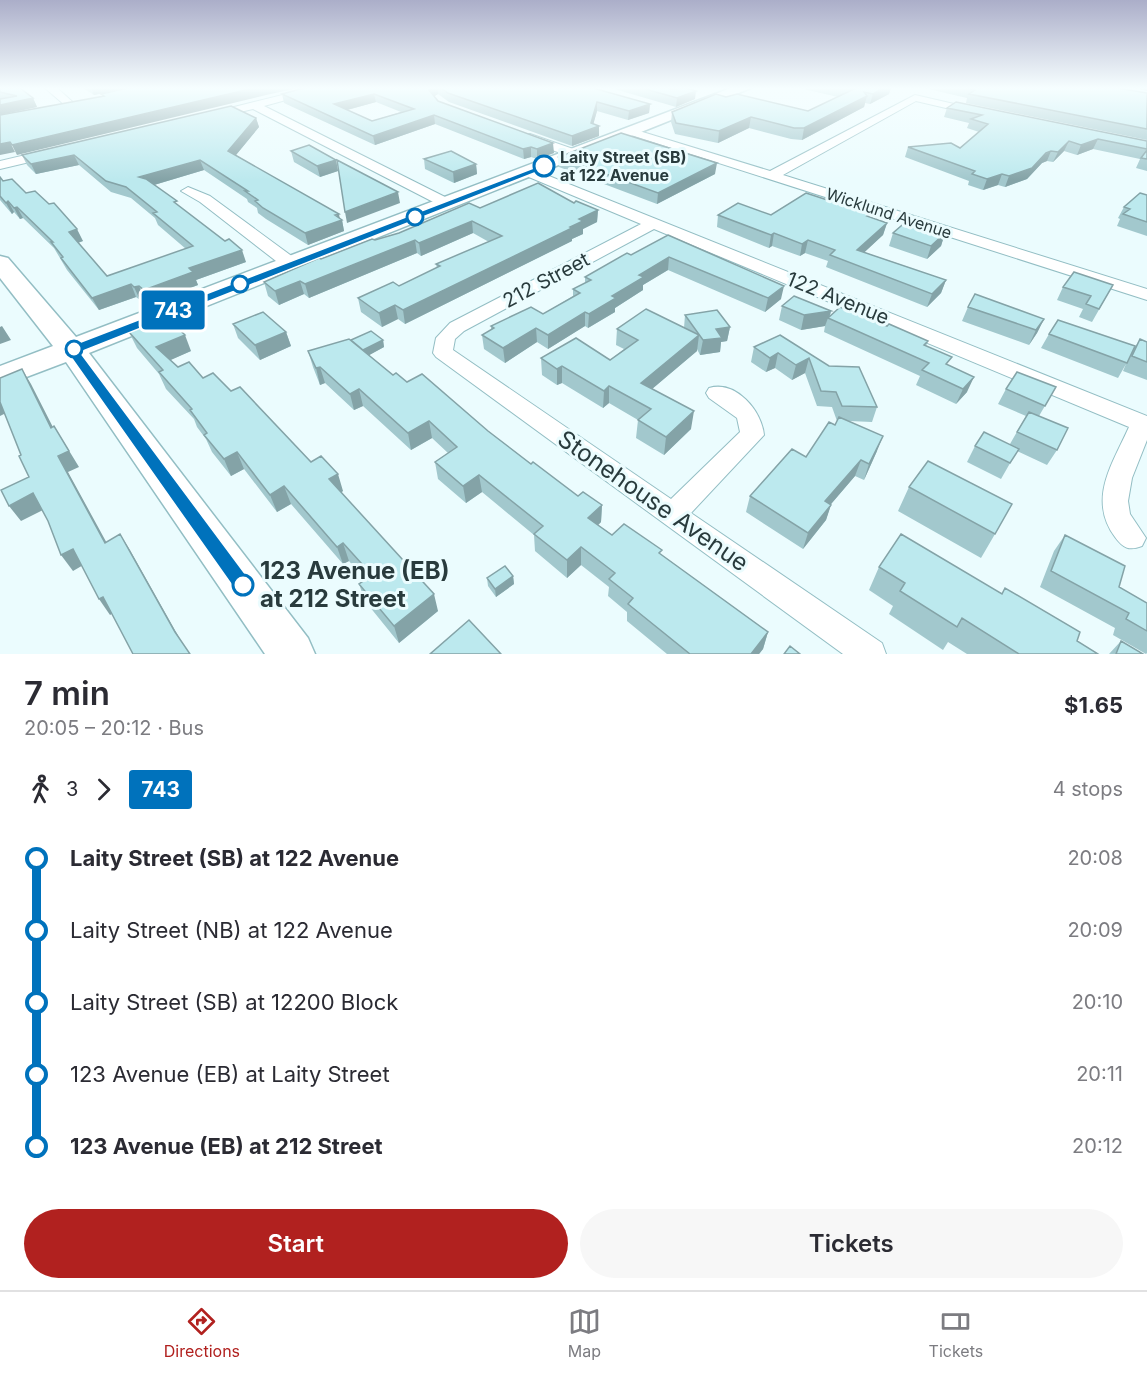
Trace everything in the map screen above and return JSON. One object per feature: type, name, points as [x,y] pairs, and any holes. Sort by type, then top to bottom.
[{"type":"street","points":[[280,119],[448,204]]},
{"type":"street","points":[[0,377],[666,119]]},
{"type":"street","points":[[772,176],[877,119]]},
{"type":"street","name":"Wicklund Avenue","points":[[632,132],[1147,295]]},
{"type":"street","points":[[521,134],[575,154]]},
{"type":"street","points":[[0,165],[58,152]]},
{"type":"street","name":"122 Avenue","points":[[529,172],[1145,424]]},
{"type":"street","points":[[189,191],[205,200],[291,264]]},
{"type":"street","name":"212 Street","points":[[442,343],[446,335],[457,327],[654,223]]},
{"type":"street","points":[[0,263],[72,350],[292,654]]},
{"type":"street","name":"Stonehouse Avenue","points":[[442,343],[443,353],[453,362],[870,654]]},
{"type":"street","points":[[673,514],[752,435],[752,420],[741,408],[717,393]]},
{"type":"street","points":[[1132,538],[1119,521],[1114,496],[1145,424]]},
{"type":"building","points":[[0,119],[124,119],[12,145],[10,142],[0,144]]},
{"type":"building","points":[[178,119],[256,119],[228,151],[339,214],[335,215],[342,220],[305,233],[263,208],[255,201],[258,200],[245,191],[248,191],[200,160],[139,177],[146,179],[177,201],[174,202],[225,241],[229,239],[242,250],[189,268],[193,272],[144,290],[131,284],[92,298],[61,258],[63,257],[51,242],[53,242],[17,207],[14,208],[8,201],[6,203],[0,196],[0,177],[3,181],[12,179],[26,193],[35,191],[49,204],[54,203],[77,229],[69,232],[107,276],[193,246],[126,187],[106,181],[74,155],[31,164],[22,155]]},
{"type":"building","points":[[335,119],[366,119],[372,121],[381,119],[424,119],[373,136]]},
{"type":"building","points":[[443,119],[486,119],[553,143],[537,149],[531,147],[523,149]]},
{"type":"building","points":[[522,119],[592,119],[591,123],[599,126],[572,136]]},
{"type":"building","points":[[674,119],[748,119],[719,131],[676,123]]},
{"type":"building","points":[[757,119],[823,119],[804,128],[794,128]]},
{"type":"building","points":[[971,119],[1037,119],[1147,141],[1147,149],[1098,139],[1081,145],[1069,141],[1058,152],[1046,153],[1032,168],[1009,176],[1002,174],[987,179],[972,174],[975,171],[908,147],[951,143],[960,148],[988,124]]},
{"type":"building","points":[[1094,119],[1147,119],[1147,129]]},
{"type":"building","points":[[621,133],[717,163],[658,193],[559,157]]},
{"type":"building","points":[[309,145],[336,160],[317,166],[291,151]]},
{"type":"building","points":[[1147,150],[1147,159],[1141,158]]},
{"type":"building","points":[[451,151],[476,164],[453,172],[424,159]]},
{"type":"building","points":[[337,160],[398,192],[345,212]]},
{"type":"building","points":[[538,183],[574,203],[576,201],[598,210],[579,219],[583,221],[570,227],[572,228],[403,310],[395,305],[379,313],[358,298],[393,282],[399,286],[440,266],[436,264],[502,236],[472,221],[419,243],[415,240],[305,284],[300,281],[275,291],[264,282],[319,258],[372,239],[399,233],[469,203],[480,208]]},
{"type":"building","points":[[806,193],[870,214],[867,216],[887,223],[857,250],[946,280],[932,294],[830,255],[835,250],[808,240],[802,244],[718,215],[738,203],[771,215]]},
{"type":"building","points":[[1140,193],[1147,195],[1147,222],[1123,214],[1130,209],[1124,207]]},
{"type":"building","points":[[909,219],[945,233],[931,246],[893,233]]},
{"type":"building","points":[[668,235],[784,286],[768,298],[669,257],[639,275],[644,277],[612,296],[616,298],[589,314],[585,312],[548,335],[536,328],[503,348],[482,335],[494,328],[491,326],[531,307],[543,314],[580,293],[573,289],[591,280],[585,277],[627,253],[631,255]]},
{"type":"building","points":[[1074,272],[1113,285],[1099,309],[1086,304],[1091,296],[1063,287]]},
{"type":"building","points":[[975,294],[1044,319],[1036,330],[968,307]]},
{"type":"building","points":[[794,296],[831,311],[804,315],[782,306]]},
{"type":"building","points":[[840,307],[887,326],[889,324],[928,341],[924,345],[952,357],[946,364],[974,377],[963,389],[922,370],[929,363],[828,318]]},
{"type":"building","points":[[646,309],[699,335],[641,383],[694,411],[666,437],[638,420],[651,409],[609,386],[604,391],[562,366],[557,369],[541,358],[576,338],[610,360],[638,340],[617,329]]},
{"type":"building","points":[[717,310],[730,327],[716,329],[722,338],[703,340],[685,315]]},
{"type":"building","points":[[263,312],[286,332],[255,345],[233,324]]},
{"type":"building","points":[[166,317],[185,335],[156,347],[178,367],[189,362],[203,378],[213,373],[231,391],[240,387],[311,462],[321,456],[338,474],[329,479],[434,594],[394,626],[359,584],[372,575],[343,543],[337,547],[284,486],[270,495],[237,452],[224,459],[204,435],[207,433],[190,410],[192,409],[159,372],[163,370],[129,332]]},
{"type":"building","points":[[1058,320],[1135,346],[1127,363],[1049,334]]},
{"type":"building","points":[[371,331],[383,340],[363,350],[351,340]]},
{"type":"building","points":[[780,335],[829,366],[859,367],[877,407],[842,406],[836,392],[821,391],[809,358],[796,365],[778,353],[770,358],[754,347]]},
{"type":"building","points":[[349,339],[393,375],[396,373],[407,382],[422,374],[488,431],[531,464],[533,462],[578,496],[583,492],[602,505],[588,518],[612,535],[624,524],[662,550],[659,553],[768,632],[751,654],[690,654],[628,604],[633,598],[609,579],[615,573],[581,547],[567,560],[534,534],[543,526],[479,475],[463,486],[435,462],[457,447],[429,421],[408,433],[359,389],[350,394],[320,367],[316,368],[308,351]]},
{"type":"building","points":[[1140,339],[1147,342],[1147,362],[1132,356]]},
{"type":"building","points":[[22,369],[51,428],[54,426],[69,451],[58,456],[105,543],[120,534],[175,632],[190,654],[133,654],[103,597],[99,599],[73,549],[61,555],[48,521],[33,493],[9,506],[1,490],[29,477],[0,402],[0,378]]},
{"type":"building","points":[[1017,372],[1056,387],[1045,406],[1006,389]]},
{"type":"building","points":[[1029,412],[1068,428],[1057,450],[1017,432]]},
{"type":"building","points":[[839,417],[883,436],[869,464],[861,460],[825,501],[831,505],[808,533],[750,496],[792,449],[806,457],[829,422],[835,425]]},
{"type":"building","points":[[984,432],[1019,449],[1010,463],[975,446]]},
{"type":"building","points":[[928,461],[1012,504],[995,534],[909,487]]},
{"type":"building","points":[[901,534],[1002,594],[1005,588],[1080,632],[1077,641],[1098,654],[1019,654],[962,618],[957,627],[900,591],[905,583],[879,567]]},
{"type":"building","points":[[1065,535],[1125,566],[1119,587],[1147,603],[1147,631],[1126,619],[1129,613],[1051,571]]},
{"type":"building","points":[[505,566],[513,576],[495,589],[487,578]]},
{"type":"building","points":[[469,620],[501,654],[430,654]]},
{"type":"building","points":[[1121,641],[1143,654],[1116,654]]},
{"type":"building","points":[[790,646],[800,654],[784,654]]},
{"type":"bus line","name":"743","points":[[243,585],[72,350],[544,166]]},
{"type":"place","name":"Laity Street (SB) at 122 Avenue","points":[[544,166]]},
{"type":"place","name":"123 Avenue (EB) at 212 Street","points":[[243,585]]}]
